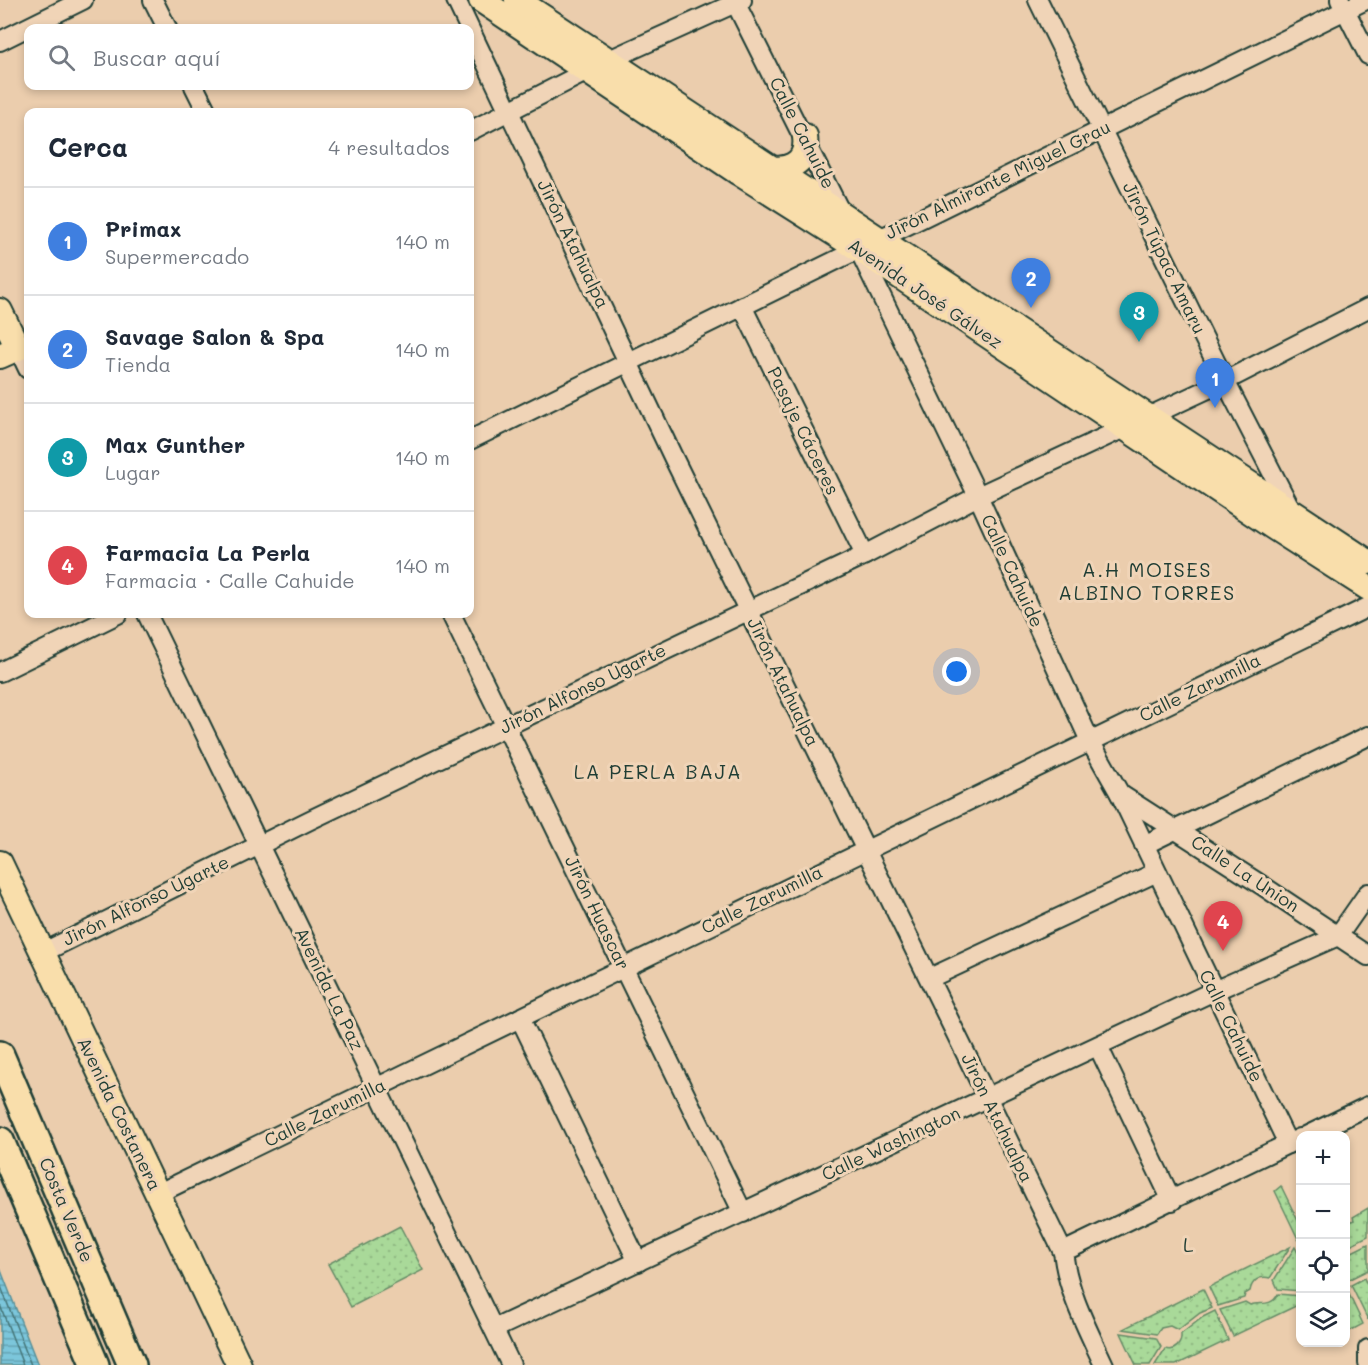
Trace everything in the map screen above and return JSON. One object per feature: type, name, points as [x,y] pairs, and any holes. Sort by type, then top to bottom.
[{"type":"highway","name":"Costa Verde","points":[[0,1055],[132,1365]]},
{"type":"highway","name":"Costa Verde","points":[[0,1141],[95,1365]]},
{"type":"main road","name":"Avenida José Gálvez","points":[[481,0],[587,72],[1148,417],[1368,562]]},
{"type":"main road","name":"Avenida José Gálvez","points":[[518,0],[843,215],[869,244],[1125,429],[1368,588]]},
{"type":"main road","points":[[773,169],[784,169],[796,163],[805,151],[805,136]]},
{"type":"main road","points":[[0,311],[19,354]]},
{"type":"main road","name":"Avenida Costanera","points":[[0,863],[239,1365]]},
{"type":"street","points":[[34,24],[83,0]]},
{"type":"street","points":[[153,0],[165,24]]},
{"type":"street","name":"Jirón Atahualpa","points":[[456,0],[467,24]]},
{"type":"street","name":"Jirón Túpac Amaru","points":[[1038,0],[1225,381],[1294,513]]},
{"type":"street","name":"Jirón Almirante Miguel Grau","points":[[474,438],[1101,130],[1343,5],[1366,0]]},
{"type":"street","points":[[474,129],[609,60],[737,1]]},
{"type":"street","name":"Calle Cahuide","points":[[737,1],[843,215]]},
{"type":"street","points":[[1343,5],[1368,55]]},
{"type":"street","points":[[0,41],[24,29]]},
{"type":"street","name":"Jirón Atahualpa","points":[[474,38],[865,850],[1064,1252],[1068,1284],[1104,1365]]},
{"type":"street","points":[[196,90],[205,108]]},
{"type":"street","name":"Calle Cahuide","points":[[869,244],[978,496],[1090,741],[1120,794],[1214,992],[1294,1141]]},
{"type":"street","name":"Pasaje Cáceres","points":[[742,306],[865,555]]},
{"type":"street","points":[[1148,417],[1225,381],[1368,308]]},
{"type":"street","name":"Jirón Alfonso Ugarte","points":[[42,953],[259,845],[865,555],[978,496],[1148,417]]},
{"type":"street","name":"Calle Zarumilla","points":[[157,1194],[1368,607]]},
{"type":"street","points":[[0,672],[110,618]]},
{"type":"street","name":"Avenida La Paz","points":[[149,618],[511,1365]]},
{"type":"street","name":"Jirón Huascar","points":[[453,618],[743,1213]]},
{"type":"street","points":[[1144,845],[1368,736]]},
{"type":"street","name":"Calle La Union","points":[[1120,794],[1368,956]]},
{"type":"street","points":[[930,978],[1157,872]]},
{"type":"street","points":[[1338,936],[1368,892]]},
{"type":"street","name":"Calle Washington","points":[[494,1329],[1338,936]]},
{"type":"street","points":[[520,1018],[638,1262]]},
{"type":"street","points":[[1098,1046],[1172,1201]]},
{"type":"street","points":[[1316,1131],[1368,1106]]},
{"type":"street","points":[[1064,1252],[1294,1141]]},
{"type":"street","points":[[1368,1349],[1368,1363]]},
{"type":"green space","points":[[1281,1186],[1296,1217],[1296,1235],[1275,1191]]},
{"type":"green space","points":[[1368,1208],[1368,1236],[1350,1245],[1350,1222],[1354,1220],[1353,1217]]},
{"type":"green space","points":[[400,1226],[423,1270],[351,1307],[328,1264]]},
{"type":"green space","points":[[1368,1244],[1368,1270],[1350,1279],[1350,1253]]},
{"type":"green space","points":[[1290,1247],[1270,1278],[1263,1277],[1257,1280],[1244,1298],[1218,1306],[1209,1287]]},
{"type":"green space","points":[[1295,1247],[1296,1291],[1278,1289],[1274,1280]]},
{"type":"green space","points":[[1364,1278],[1368,1286],[1368,1320],[1351,1285]]},
{"type":"green space","points":[[1203,1289],[1212,1308],[1200,1313],[1178,1330],[1170,1326],[1161,1328],[1157,1334],[1123,1329]]},
{"type":"green space","points":[[1278,1294],[1296,1296],[1296,1306],[1233,1336],[1220,1310],[1245,1302],[1250,1305],[1269,1303]]},
{"type":"green space","points":[[1350,1296],[1363,1324],[1350,1331]]},
{"type":"green space","points":[[1215,1311],[1228,1340],[1176,1365],[1155,1365],[1165,1349],[1169,1350],[1177,1346],[1181,1334]]},
{"type":"green space","points":[[1121,1333],[1156,1338],[1161,1347],[1150,1365],[1136,1365]]},
{"type":"water","points":[[0,1268],[38,1365],[0,1365]]},
{"type":"place","name":"Savage Salon & Spa","points":[[1031,308]]},
{"type":"place","name":"Max Gunther","points":[[1139,342]]},
{"type":"place","name":"Primax","points":[[1215,408]]},
{"type":"place","name":"Farmacia La Perla","points":[[1223,951]]},
{"type":"district","name":"A.H MOISES ALBINO TORRES","points":[[1147,582]]},
{"type":"district","name":"LA PERLA BAJA","points":[[658,772]]},
{"type":"district","name":"L","points":[[1189,1245]]}]
